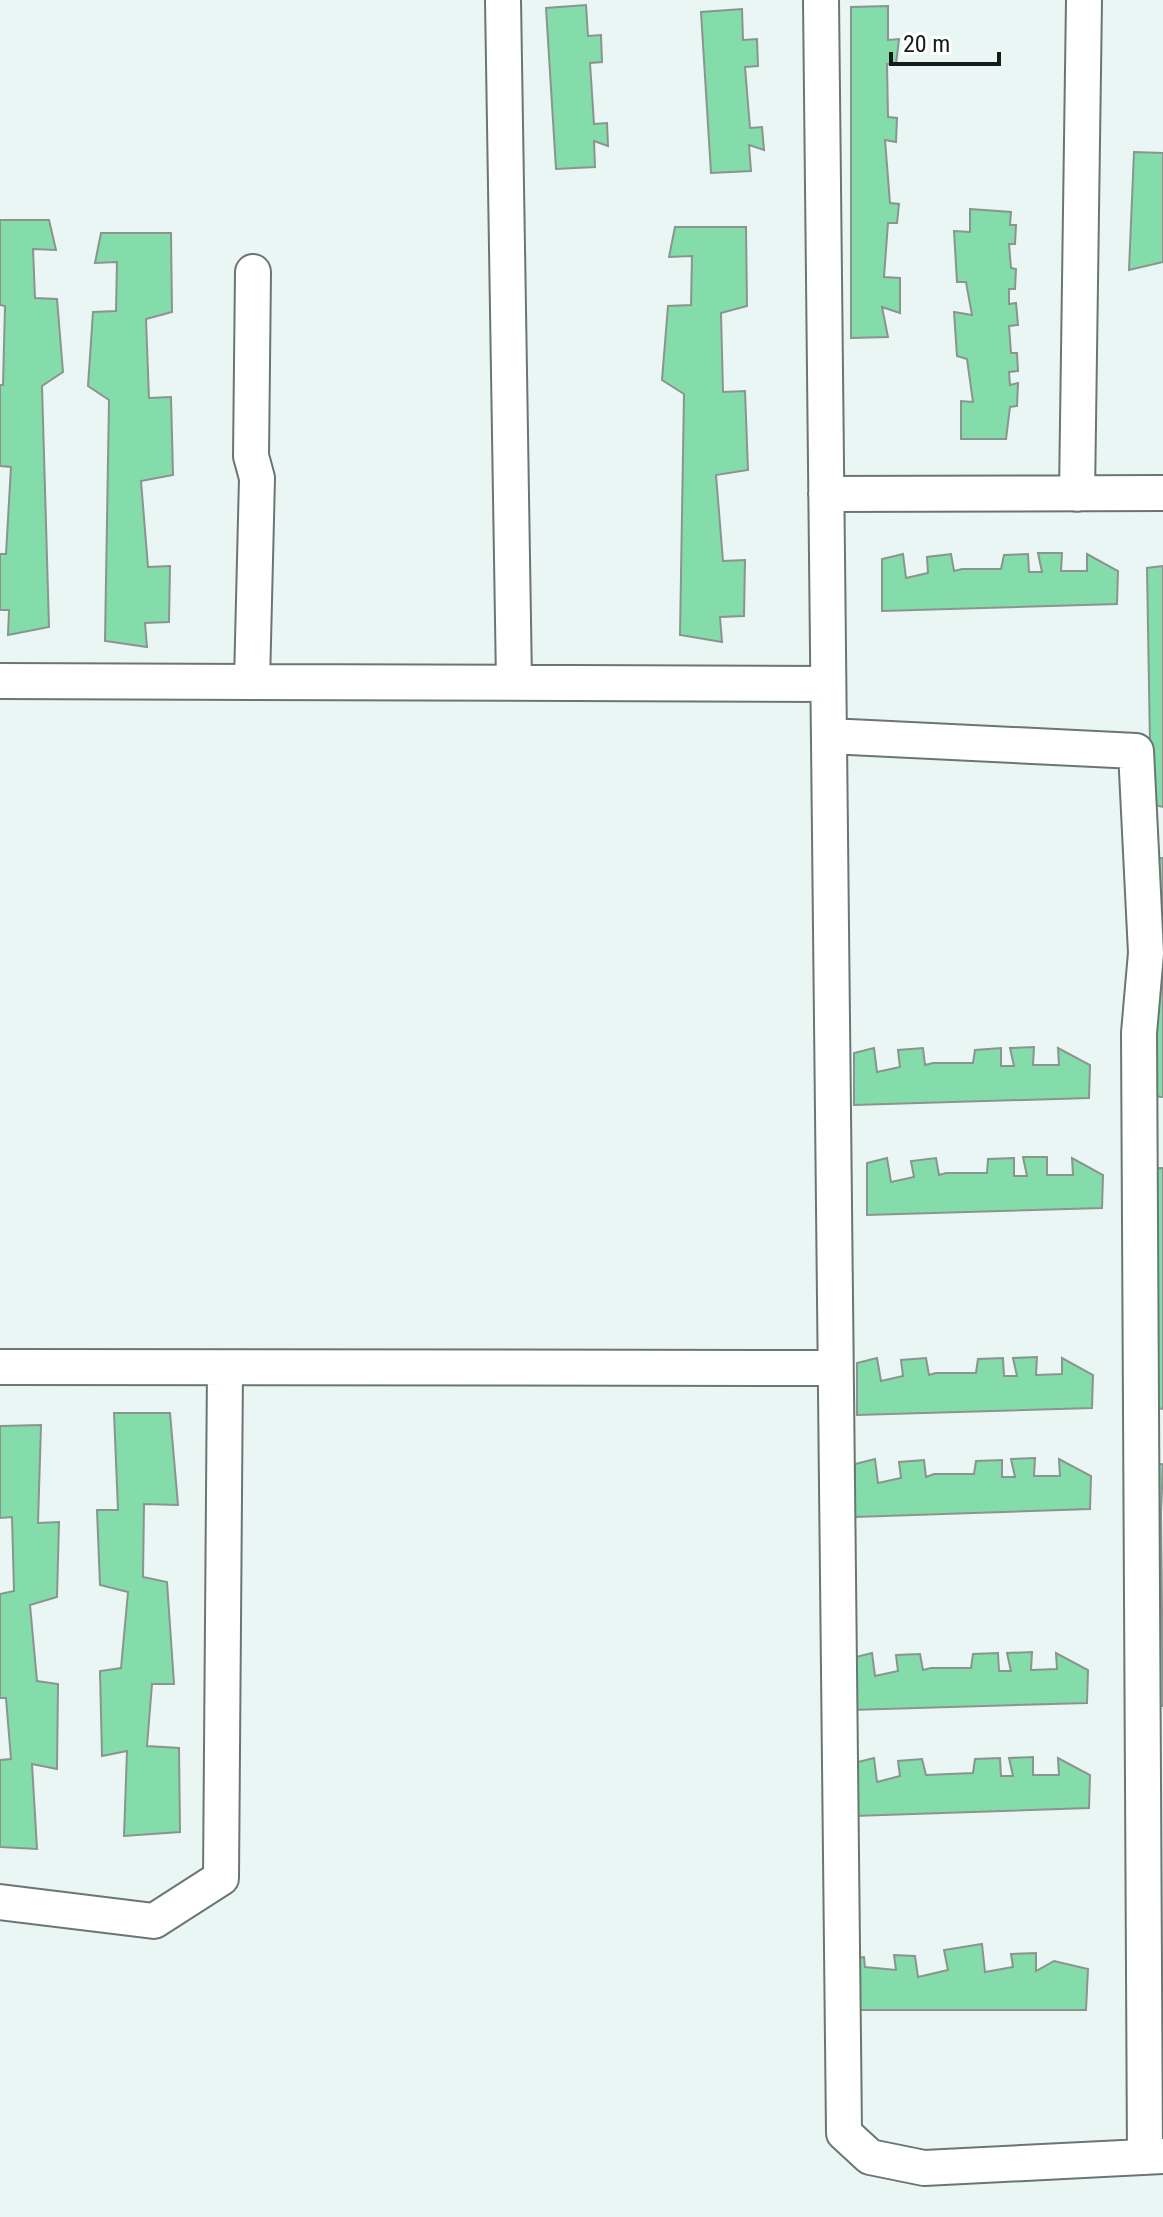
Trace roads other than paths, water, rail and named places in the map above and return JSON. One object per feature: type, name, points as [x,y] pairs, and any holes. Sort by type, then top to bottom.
[{"type":"street","points":[[503,0],[514,682]]},
{"type":"street","points":[[821,0],[844,2133],[870,2157],[924,2168],[1154,2156],[1139,1033],[1146,953],[1136,751],[829,736]]},
{"type":"street","points":[[1077,494],[1084,0]]},
{"type":"street","points":[[252,682],[257,478],[251,456],[253,272]]},
{"type":"street","points":[[826,494],[1163,493]]},
{"type":"street","points":[[0,681],[828,684]]},
{"type":"street","points":[[0,1367],[835,1368]]},
{"type":"street","points":[[0,1902],[154,1921],[221,1878],[225,1368]]}]
